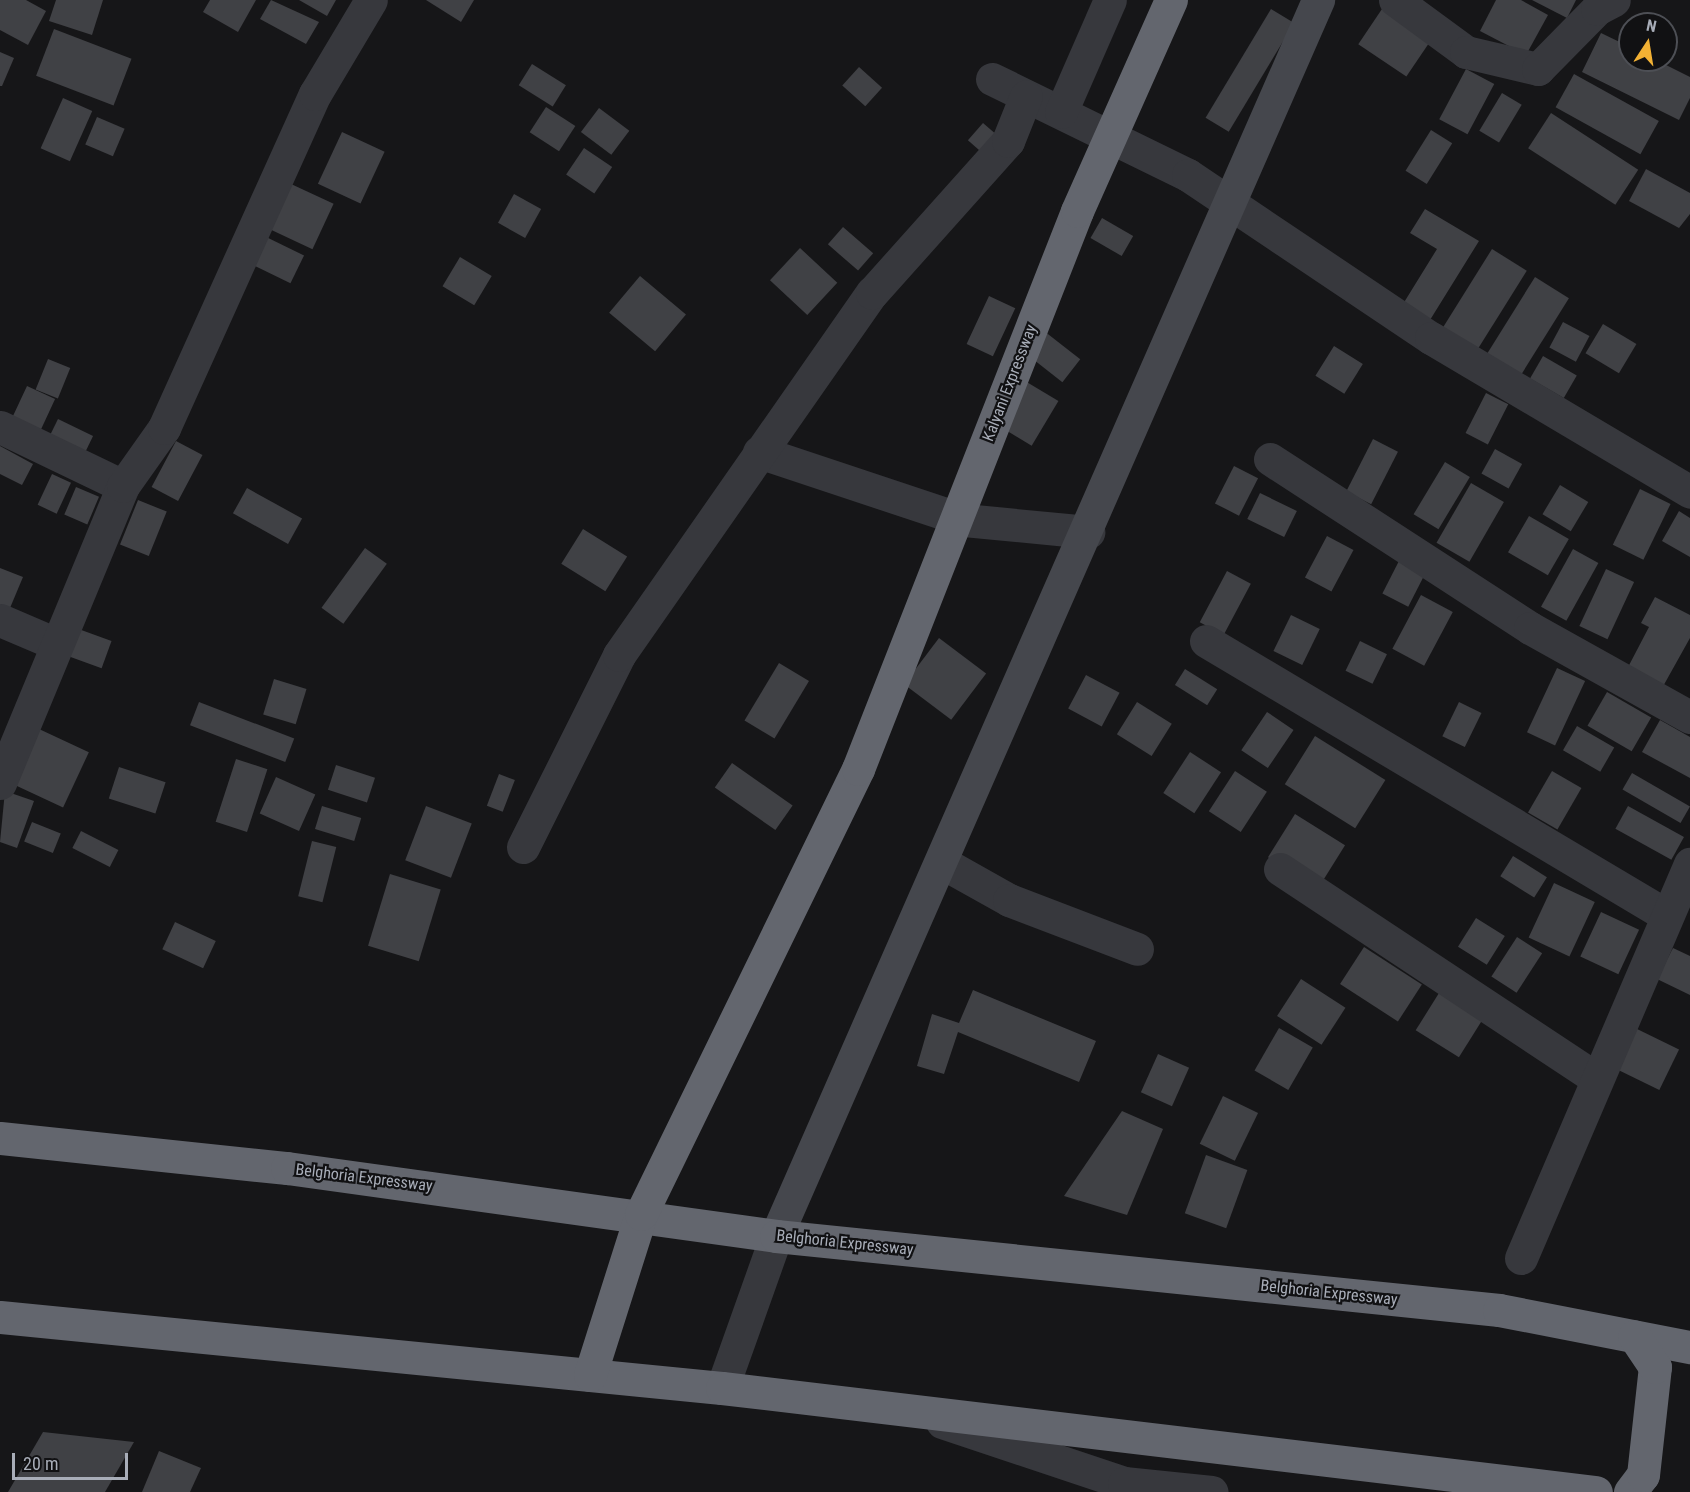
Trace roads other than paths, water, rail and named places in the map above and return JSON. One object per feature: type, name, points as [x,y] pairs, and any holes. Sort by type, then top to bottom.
[{"type":"highway","name":"Kalyani Expressway","points":[[590,1376],[641,1214],[858,769],[1077,211],[1171,0]]},
{"type":"highway","name":"Belghoria Expressway","points":[[0,1138],[641,1214],[776,1236],[1499,1310],[1690,1347]]},
{"type":"highway","points":[[0,1317],[722,1388],[1596,1492]]},
{"type":"highway","points":[[1630,1492],[1643,1475],[1655,1367],[1634,1336]]},
{"type":"street","points":[[0,783],[54,643],[123,486],[164,428],[315,94],[371,0]]},
{"type":"street","points":[[1061,112],[1110,0]]},
{"type":"street","points":[[722,1388],[776,1236],[943,863],[1318,0]]},
{"type":"street","points":[[1395,0],[1466,52],[1538,69],[1597,9],[1614,0]]},
{"type":"street","points":[[992,79],[1188,175],[1431,338],[1690,492]]},
{"type":"street","points":[[524,847],[619,655],[872,293],[1008,141],[1026,96]]},
{"type":"street","points":[[0,427],[123,486]]},
{"type":"street","points":[[759,452],[964,520],[1088,532]]},
{"type":"street","points":[[1270,459],[1530,628],[1690,717]]},
{"type":"street","points":[[0,620],[54,643]]},
{"type":"street","points":[[1206,641],[1666,915]]},
{"type":"street","points":[[943,863],[1009,900],[1137,949]]},
{"type":"street","points":[[1521,1257],[1666,915],[1690,864]]},
{"type":"street","points":[[1280,869],[1597,1079]]},
{"type":"street","points":[[909,1411],[1124,1483],[1212,1492]]}]
